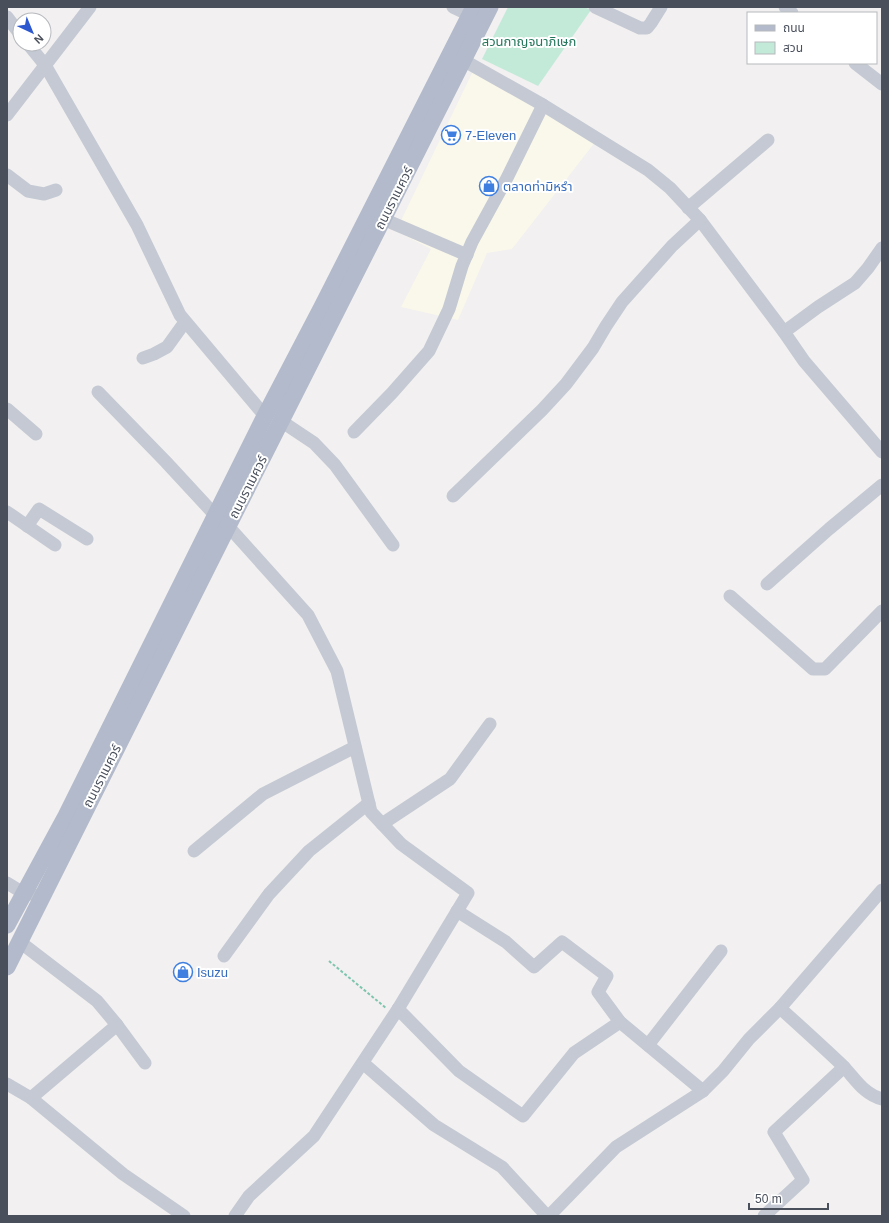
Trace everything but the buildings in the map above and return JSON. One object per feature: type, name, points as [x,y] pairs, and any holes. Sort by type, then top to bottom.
[{"type":"main road","name":"ถนนราเมศวร์","points":[[7,925],[25,894],[221,521],[273,418],[383,219],[490,7]]},
{"type":"main road","name":"ถนนราเมศวร์","points":[[273,418],[325,300],[472,11]]},
{"type":"main road","name":"ถนนราเมศวร์","points":[[7,967],[221,521]]},
{"type":"street","points":[[7,115],[90,7]]},
{"type":"street","points":[[453,7],[472,11]]},
{"type":"street","points":[[595,7],[640,28],[647,28],[661,7]]},
{"type":"street","points":[[34,52],[45,65],[137,225],[180,315],[273,418],[314,443],[335,465],[393,545]]},
{"type":"street","points":[[463,60],[543,105],[648,170],[670,188],[700,220],[804,361],[882,452]]},
{"type":"street","points":[[858,64],[879,78]]},
{"type":"street","points":[[354,432],[392,393],[429,351],[449,309],[462,266],[472,242],[507,178],[543,105]]},
{"type":"street","points":[[688,208],[768,140]]},
{"type":"street","points":[[7,175],[28,191],[44,194],[56,190]]},
{"type":"street","points":[[383,219],[467,255]]},
{"type":"street","points":[[453,496],[542,410],[566,384],[593,348],[622,302],[672,246],[700,220]]},
{"type":"street","points":[[784,332],[854,283],[868,268],[882,248]]},
{"type":"street","points":[[143,358],[167,347],[186,322]]},
{"type":"street","points":[[98,392],[166,462],[308,615],[337,671],[371,812],[401,844],[468,893],[396,1012],[314,1136],[250,1196],[235,1216]]},
{"type":"street","points":[[7,409],[36,434]]},
{"type":"street","points":[[767,584],[823,534],[882,485]]},
{"type":"street","points":[[27,526],[39,508],[87,540]]},
{"type":"street","points":[[7,512],[55,545]]},
{"type":"street","points":[[730,596],[813,668],[825,669],[882,611]]},
{"type":"street","points":[[382,824],[450,779],[490,724]]},
{"type":"street","points":[[194,851],[263,794],[355,747]]},
{"type":"street","points":[[224,956],[269,894],[310,851],[369,803]]},
{"type":"street","points":[[7,883],[25,894],[42,895]]},
{"type":"street","points":[[363,1063],[434,1125],[502,1167],[548,1216],[616,1147],[703,1091],[723,1071],[749,1039],[780,1008],[882,890]]},
{"type":"street","points":[[457,911],[506,942],[534,966],[562,942],[607,976],[598,992],[620,1022],[703,1091]]},
{"type":"street","points":[[20,942],[97,1001],[145,1063]]},
{"type":"street","points":[[648,1045],[721,951]]},
{"type":"street","points":[[780,1008],[844,1066],[864,1090],[882,1099]]},
{"type":"street","points":[[396,1012],[459,1071],[523,1116],[574,1053],[620,1022]]},
{"type":"street","points":[[31,1098],[117,1025]]},
{"type":"street","points":[[764,1216],[803,1180],[774,1132],[844,1066]]},
{"type":"street","points":[[7,1084],[31,1098],[123,1174],[184,1216]]},
{"type":"path","points":[[329,961],[396,1012]]},
{"type":"shaded area","name":"ตลาดท่ามิหรำ","points":[[474,69],[596,141],[512,249],[487,253],[458,320],[401,307],[431,249],[396,231]]},
{"type":"green space","name":"สวนกาญจนาภิเษก","points":[[508,7],[584,7],[591,10],[538,86],[482,59]]},
{"type":"place","name":"7-Eleven","points":[[451,135]]},
{"type":"place","name":"ตลาดท่ามิหรำ","points":[[489,186]]},
{"type":"place","name":"Isuzu","points":[[183,972]]}]
